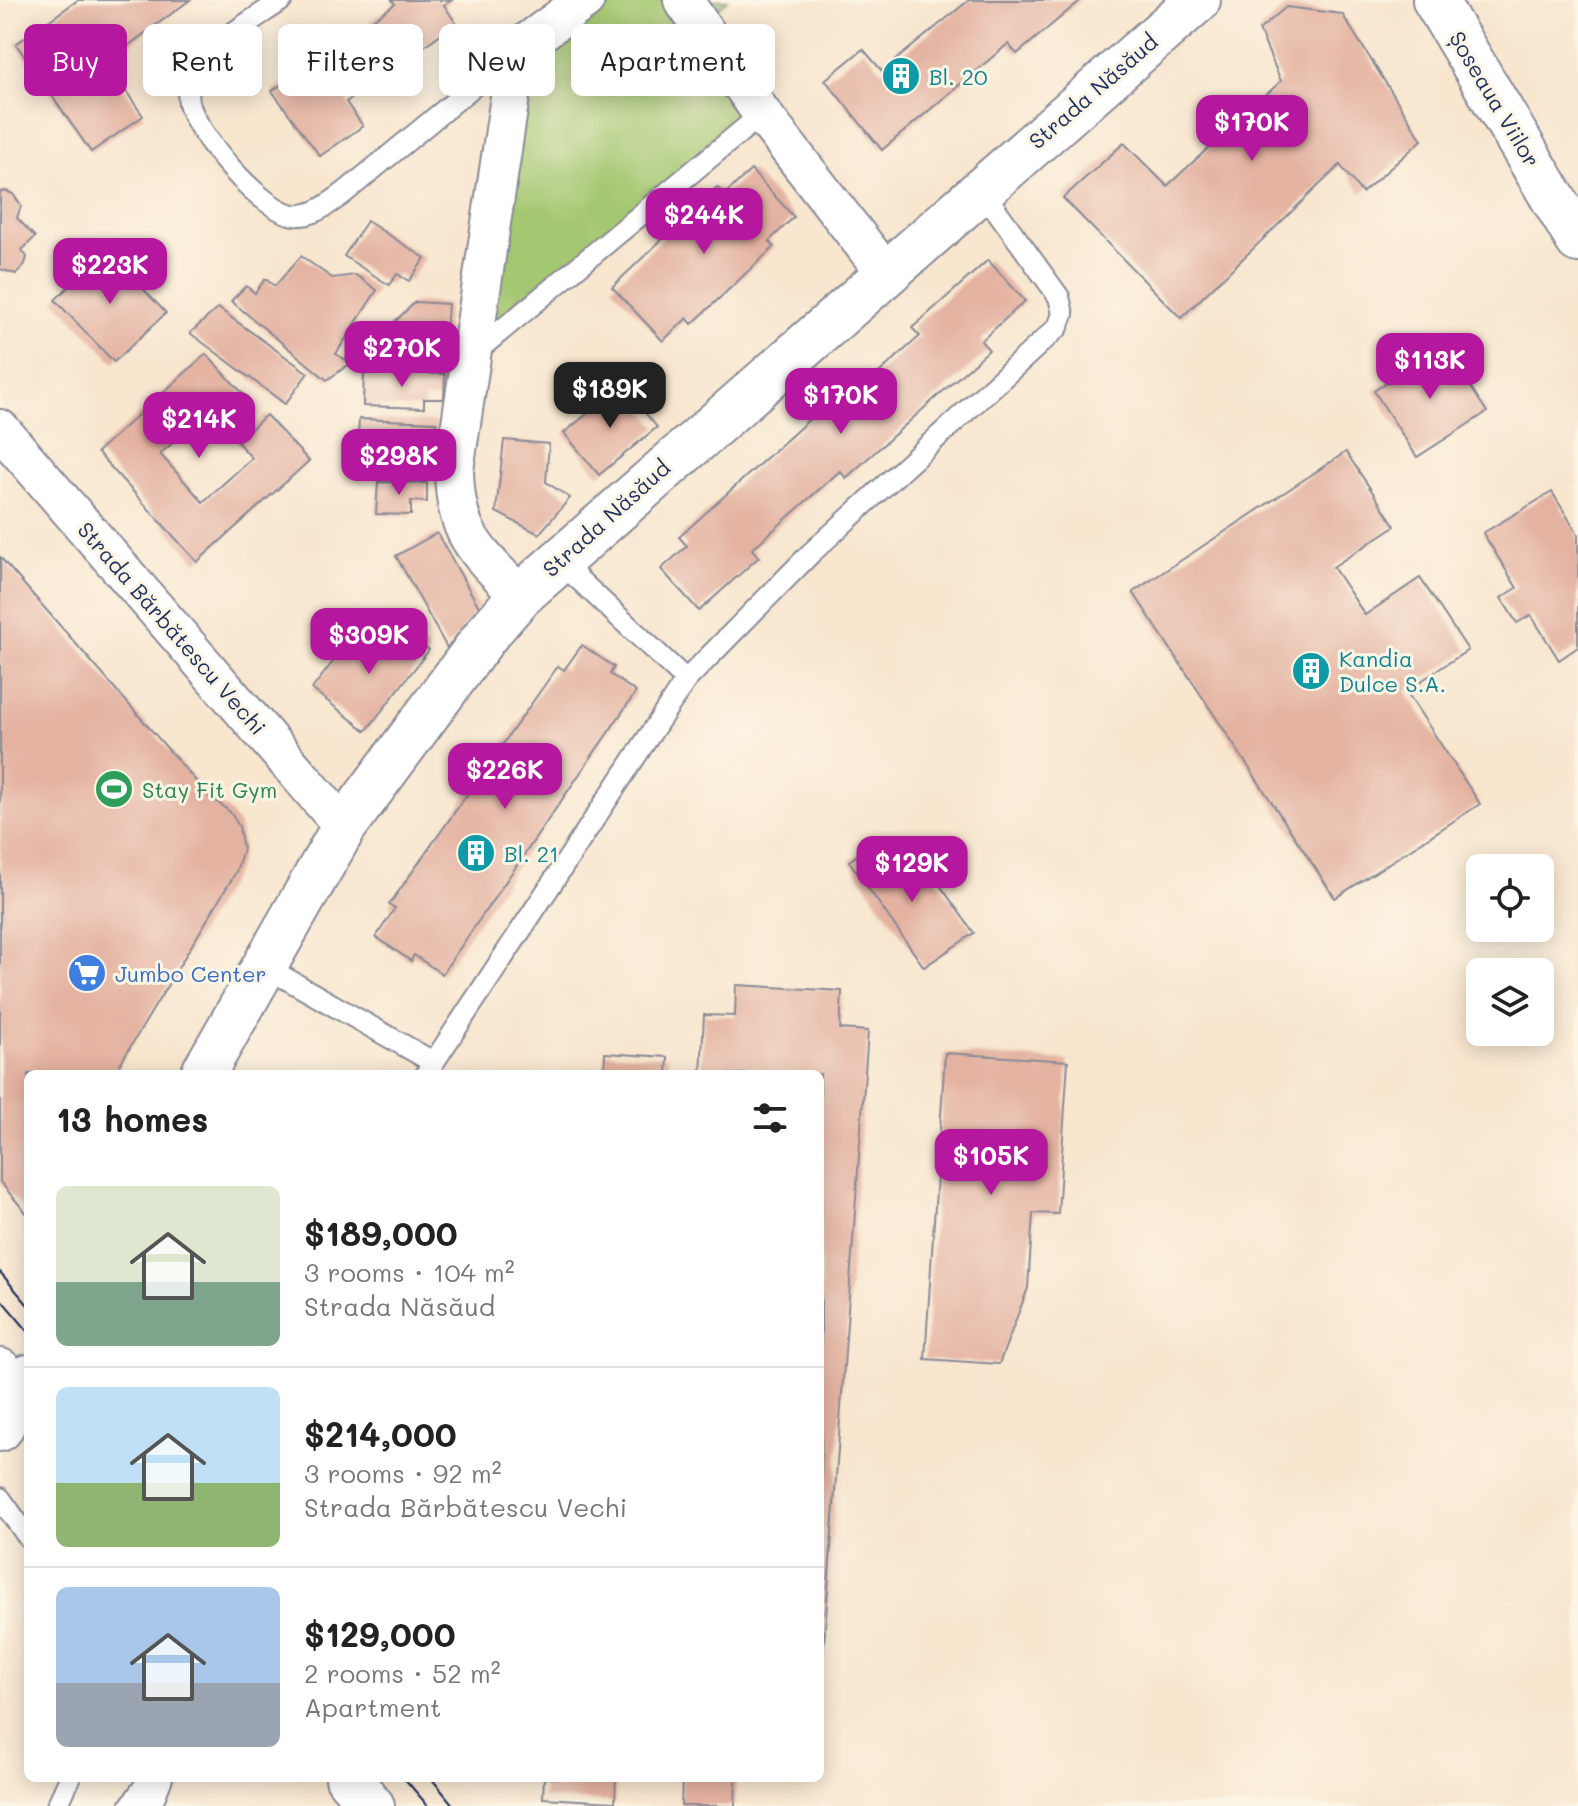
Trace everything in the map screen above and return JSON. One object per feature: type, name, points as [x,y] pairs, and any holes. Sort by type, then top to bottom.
[{"type":"street","points":[[552,24],[585,0]]},
{"type":"street","points":[[683,0],[762,114],[885,272]]},
{"type":"street","name":"Strada Năsăud","points":[[205,1070],[344,827],[486,635],[520,596],[1198,0]]},
{"type":"street","name":"Șoseaua Viilor","points":[[1442,2],[1475,68],[1575,227]]},
{"type":"street","points":[[510,96],[468,358],[454,470],[454,503],[474,547],[520,596]]},
{"type":"street","name":"Strada Bărbătescu Vechi","points":[[0,429],[344,827]]},
{"type":"street","points":[[351,1782],[372,1806]]},
{"type":"lane","points":[[282,0],[203,57],[192,72],[188,102],[208,142],[274,209],[296,216],[321,209],[461,96]]},
{"type":"lane","points":[[468,358],[762,114]]},
{"type":"lane","points":[[264,966],[430,1068],[686,680],[811,553],[1058,327],[1063,314],[1059,297],[981,189]]},
{"type":"lane","points":[[558,560],[686,680]]},
{"type":"lane","points":[[0,1498],[24,1531]]},
{"type":"lane","points":[[57,1806],[68,1782]]},
{"type":"lane","points":[[130,1806],[147,1782]]},
{"type":"lane","points":[[151,1806],[160,1782]]},
{"type":"green space","points":[[585,0],[728,0],[700,24],[571,24],[571,96],[750,96],[762,114],[468,358],[510,96],[555,96],[555,24],[552,24]]},
{"type":"building","points":[[78,0],[190,0],[157,24],[143,24],[143,35],[127,46],[127,24],[44,24]]},
{"type":"building","points":[[392,0],[452,0],[444,5],[456,23],[439,24],[439,35],[423,47],[423,24],[367,24],[395,4]]},
{"type":"building","name":"Bl. 20","points":[[969,0],[1081,0],[1017,54],[1008,44],[882,150],[825,80],[863,49],[882,71]]},
{"type":"building","points":[[1286,7],[1342,14],[1422,140],[1362,193],[1340,165],[1181,318],[1063,198],[1124,143],[1167,186],[1281,81],[1259,30]]},
{"type":"building","points":[[24,38],[24,56],[16,44]]},
{"type":"building","points":[[278,87],[278,96],[354,96],[346,102],[363,126],[320,156],[272,91]]},
{"type":"building","points":[[127,93],[143,116],[91,152],[52,96],[127,96]]},
{"type":"building","points":[[751,170],[794,217],[769,241],[774,247],[692,324],[687,318],[663,341],[612,287],[717,187],[724,195]]},
{"type":"building","points":[[0,192],[13,194],[21,206],[17,218],[35,237],[22,250],[27,257],[16,274],[0,269]]},
{"type":"building","points":[[367,221],[425,258],[409,281],[397,274],[389,285],[344,256]]},
{"type":"building","points":[[106,250],[166,313],[114,362],[55,300]]},
{"type":"building","points":[[301,256],[332,278],[356,275],[377,290],[336,354],[351,363],[327,380],[231,301],[246,286],[255,293],[265,279],[275,286]]},
{"type":"building","points":[[988,260],[1025,301],[981,341],[989,350],[846,478],[840,471],[752,549],[759,557],[699,611],[661,569],[687,546],[679,537],[833,398],[841,407],[920,336],[912,328]]},
{"type":"building","points":[[415,302],[448,304],[443,370],[380,368],[383,333]]},
{"type":"building","points":[[218,308],[308,373],[285,404],[190,333]]},
{"type":"building","points":[[1443,345],[1487,412],[1417,457],[1374,391]]},
{"type":"building","points":[[206,354],[248,399],[219,424],[208,412],[160,454],[203,502],[252,458],[237,442],[266,415],[309,461],[197,562],[97,452]]},
{"type":"building","points":[[364,371],[445,374],[444,399],[424,399],[424,408],[363,406]]},
{"type":"building","points":[[622,385],[657,427],[599,475],[564,433]]},
{"type":"building","points":[[359,419],[436,422],[435,450],[408,450],[407,459],[357,458]]},
{"type":"building","points":[[504,440],[549,444],[546,482],[570,498],[539,534],[496,512]]},
{"type":"building","name":"Kandia Dulce S.A.","points":[[1346,452],[1395,526],[1333,567],[1365,615],[1420,578],[1468,650],[1406,691],[1480,804],[1335,898],[1133,592]]},
{"type":"building","points":[[378,482],[427,483],[427,502],[411,501],[411,515],[376,514]]},
{"type":"building","points":[[1552,492],[1578,534],[1578,647],[1559,660],[1531,615],[1517,623],[1501,598],[1517,588],[1483,533]]},
{"type":"building","points":[[437,533],[479,607],[447,648],[396,556]]},
{"type":"building","name":"Jumbo Center","points":[[0,557],[209,796],[230,812],[239,826],[243,849],[236,872],[116,1070],[24,1070],[24,1210],[0,1182]]},
{"type":"building","points":[[401,628],[429,650],[366,731],[312,689],[355,633],[381,654]]},
{"type":"building","name":"Bl. 21","points":[[582,645],[614,667],[610,674],[636,692],[442,974],[414,955],[411,961],[376,937],[395,908],[389,905],[558,666],[564,670]]},
{"type":"building","points":[[882,838],[913,882],[929,870],[974,933],[924,967],[849,861]]},
{"type":"building","points":[[736,985],[842,991],[840,1029],[868,1031],[824,1644],[824,1070],[701,1070],[704,1015],[735,1016]]},
{"type":"building","points":[[605,1053],[668,1057],[667,1070],[604,1070]]},
{"type":"building","points":[[945,1053],[1068,1061],[1058,1214],[1033,1213],[1028,1288],[999,1364],[925,1359]]},
{"type":"building","points":[[544,1782],[616,1782],[615,1802],[543,1798]]},
{"type":"building","points":[[682,1782],[736,1782],[735,1806],[681,1806]]},
{"type":"tram line","points":[[0,1272],[24,1300]]},
{"type":"tram line","points":[[0,1298],[24,1326]]},
{"type":"tram line","points":[[407,1782],[428,1806]]},
{"type":"tram line","points":[[434,1782],[454,1806]]},
{"type":"place","name":"Bl. 20","points":[[901,76]]},
{"type":"place","name":"Kandia Dulce S.A.","points":[[1311,671]]},
{"type":"place","name":"Stay Fit Gym","points":[[114,789]]},
{"type":"place","name":"Bl. 21","points":[[476,853]]},
{"type":"place","name":"Jumbo Center","points":[[87,973]]}]
